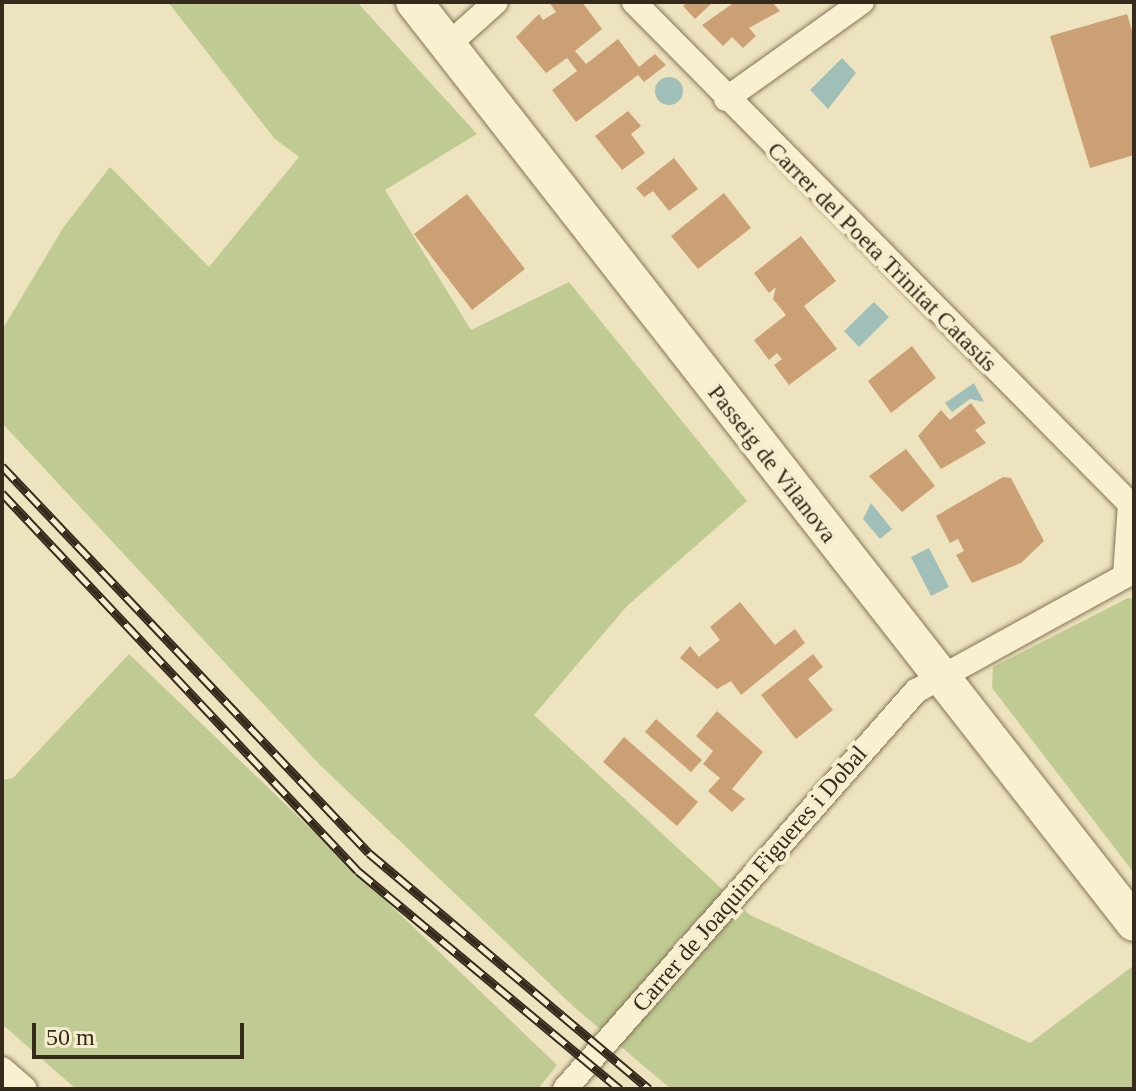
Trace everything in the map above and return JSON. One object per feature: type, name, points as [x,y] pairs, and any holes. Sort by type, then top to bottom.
[{"type":"street","name":"Passeig de Vilanova","points":[[414,2],[1134,923]]},
{"type":"street","points":[[448,45],[496,2]]},
{"type":"street","name":"Carrer del Poeta Trinitat Catasús","points":[[634,2],[726,99],[1132,507]]},
{"type":"street","points":[[726,99],[862,2]]},
{"type":"street","points":[[1129,573],[1132,507]]},
{"type":"street","name":"Carrer de Joaquim Figueres i Dobal","points":[[565,1089],[896,712],[940,673],[1129,573]]},
{"type":"street","points":[[2,1069],[25,1089]]},
{"type":"green space","points":[[168,2],[357,2],[477,134],[385,190],[471,330],[569,282],[747,501],[627,606],[534,715],[750,915],[1030,1043],[1133,966],[1134,1089],[671,1089],[574,1007],[319,764],[2,423],[2,330],[63,228],[110,167],[209,267],[299,157],[274,138]]},
{"type":"green space","points":[[1128,598],[1134,599],[1134,873],[992,688],[993,667]]},
{"type":"green space","points":[[129,654],[557,1065],[538,1089],[76,1089],[2,1024],[2,780],[13,778]]},
{"type":"water","points":[[842,58],[856,73],[828,109],[810,90]]},
{"type":"water","points":[[669,77],[679,81],[683,91],[679,101],[669,105],[659,101],[655,91],[659,81]]},
{"type":"water","points":[[874,302],[889,317],[859,347],[844,331]]},
{"type":"water","points":[[974,383],[984,402],[970,399],[952,412],[945,403]]},
{"type":"water","points":[[871,503],[892,529],[880,539],[863,519]]},
{"type":"water","points":[[929,548],[949,587],[931,596],[911,557]]},
{"type":"building","points":[[549,2],[582,2],[602,29],[575,51],[586,64],[618,39],[639,67],[655,54],[666,65],[644,82],[638,75],[576,122],[552,90],[577,71],[567,58],[546,73],[516,37],[539,14],[543,20],[556,12]]},
{"type":"building","points":[[687,2],[713,2],[695,19],[683,6]]},
{"type":"building","points":[[735,2],[772,2],[780,11],[749,28],[756,36],[743,48],[732,37],[723,46],[702,25]]},
{"type":"building","points":[[1127,14],[1134,37],[1134,155],[1090,168],[1050,36]]},
{"type":"building","points":[[628,111],[641,126],[631,134],[645,153],[622,170],[595,136]]},
{"type":"building","points":[[674,158],[698,189],[669,211],[653,191],[644,197],[636,188]]},
{"type":"building","points":[[724,193],[751,228],[698,269],[671,236]]},
{"type":"building","points":[[467,194],[525,269],[472,310],[414,234]]},
{"type":"building","points":[[801,236],[836,281],[804,306],[837,349],[789,385],[774,365],[782,359],[777,353],[769,360],[754,340],[786,315],[773,299],[776,287],[769,293],[754,273]]},
{"type":"building","points":[[912,346],[936,378],[891,413],[868,381]]},
{"type":"building","points":[[971,403],[986,423],[975,430],[986,443],[941,469],[918,436],[941,410],[950,420]]},
{"type":"building","points":[[906,449],[935,486],[902,512],[869,476]]},
{"type":"building","points":[[1003,477],[1011,478],[1044,541],[1021,563],[972,583],[956,555],[964,551],[958,539],[950,543],[936,516]]},
{"type":"building","points":[[740,602],[775,645],[795,629],[805,643],[741,695],[731,681],[717,689],[680,658],[690,646],[699,657],[720,640],[710,627]]},
{"type":"building","points":[[813,654],[823,667],[808,679],[833,710],[796,739],[761,695]]},
{"type":"building","points":[[717,711],[763,752],[732,789],[745,799],[732,812],[708,791],[720,778],[703,764],[713,751],[696,736]]},
{"type":"building","points":[[656,719],[702,760],[691,772],[645,732]]},
{"type":"building","points":[[624,737],[698,802],[677,826],[603,762]]},
{"type":"railway","points":[[2,466],[369,853],[649,1089]]},
{"type":"railway","points":[[2,493],[358,871],[620,1089]]}]
